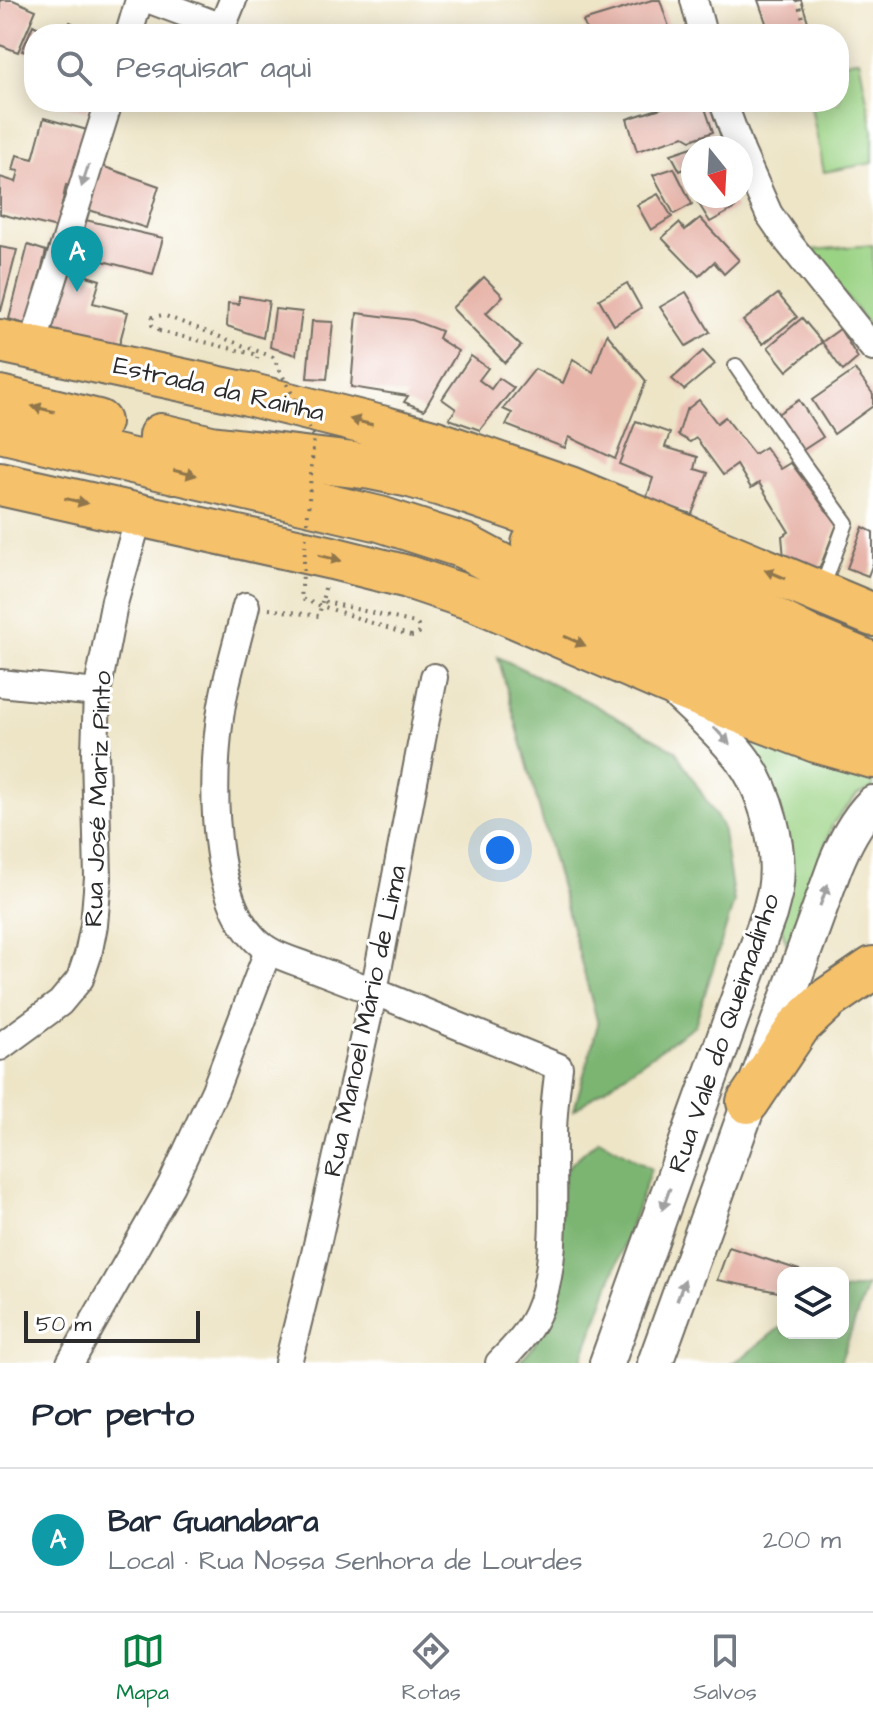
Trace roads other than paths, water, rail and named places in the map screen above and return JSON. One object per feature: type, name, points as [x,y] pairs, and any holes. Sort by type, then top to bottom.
[{"type":"highway","points":[[0,398],[211,448],[431,508],[509,533],[640,592],[775,661],[873,699]]},
{"type":"highway","points":[[0,430],[350,511],[464,546],[592,593],[687,640],[811,695],[873,715]]},
{"type":"highway","points":[[211,448],[331,461],[410,475],[529,512],[660,562],[811,639],[873,665]]},
{"type":"highway","points":[[464,546],[694,665],[873,739]]},
{"type":"main road","name":"Estrada da Rainha","points":[[16,344],[248,394],[436,442]]},
{"type":"main road","points":[[436,442],[606,528],[660,562]]},
{"type":"main road","points":[[436,442],[570,488],[873,615]]},
{"type":"main road","points":[[0,484],[408,577],[476,600],[666,682],[816,741],[873,757]]},
{"type":"main road","points":[[748,1102],[799,1026],[829,998],[870,974]]},
{"type":"street","points":[[132,24],[139,0]]},
{"type":"street","points":[[150,0],[214,24]]},
{"type":"street","points":[[223,24],[233,0]]},
{"type":"street","points":[[694,0],[700,24]]},
{"type":"street","points":[[16,344],[105,112]]},
{"type":"street","points":[[727,112],[735,136]]},
{"type":"street","points":[[753,178],[769,214],[789,243],[873,348]]},
{"type":"street","name":"Rua José Mariz Pinto","points":[[0,1047],[60,1003],[80,979],[88,955],[98,878],[97,693],[115,600],[139,516]]},
{"type":"street","points":[[246,606],[223,697],[216,762],[220,855],[238,915],[251,935],[268,951],[559,1067],[546,1288],[537,1314],[523,1338],[499,1363]]},
{"type":"street","name":"Rua Manoel Mário de Lima","points":[[288,1363],[374,991],[434,677]]},
{"type":"street","name":"Rua Vale do Queimadinho","points":[[607,1363],[769,914],[775,889],[774,835],[756,782],[742,757],[666,682]]},
{"type":"street","points":[[0,683],[97,693]]},
{"type":"street","name":"Rua Vale do Queimadinho","points":[[655,1363],[845,842],[873,803]]},
{"type":"street","points":[[769,914],[779,951],[787,962],[798,969],[825,978],[870,974]]},
{"type":"street","points":[[70,1363],[171,1185],[215,1090],[268,951]]},
{"type":"lane","points":[[736,366],[846,523],[820,593]]},
{"type":"place","name":"Bar Guanabara","points":[[77,292]]}]
